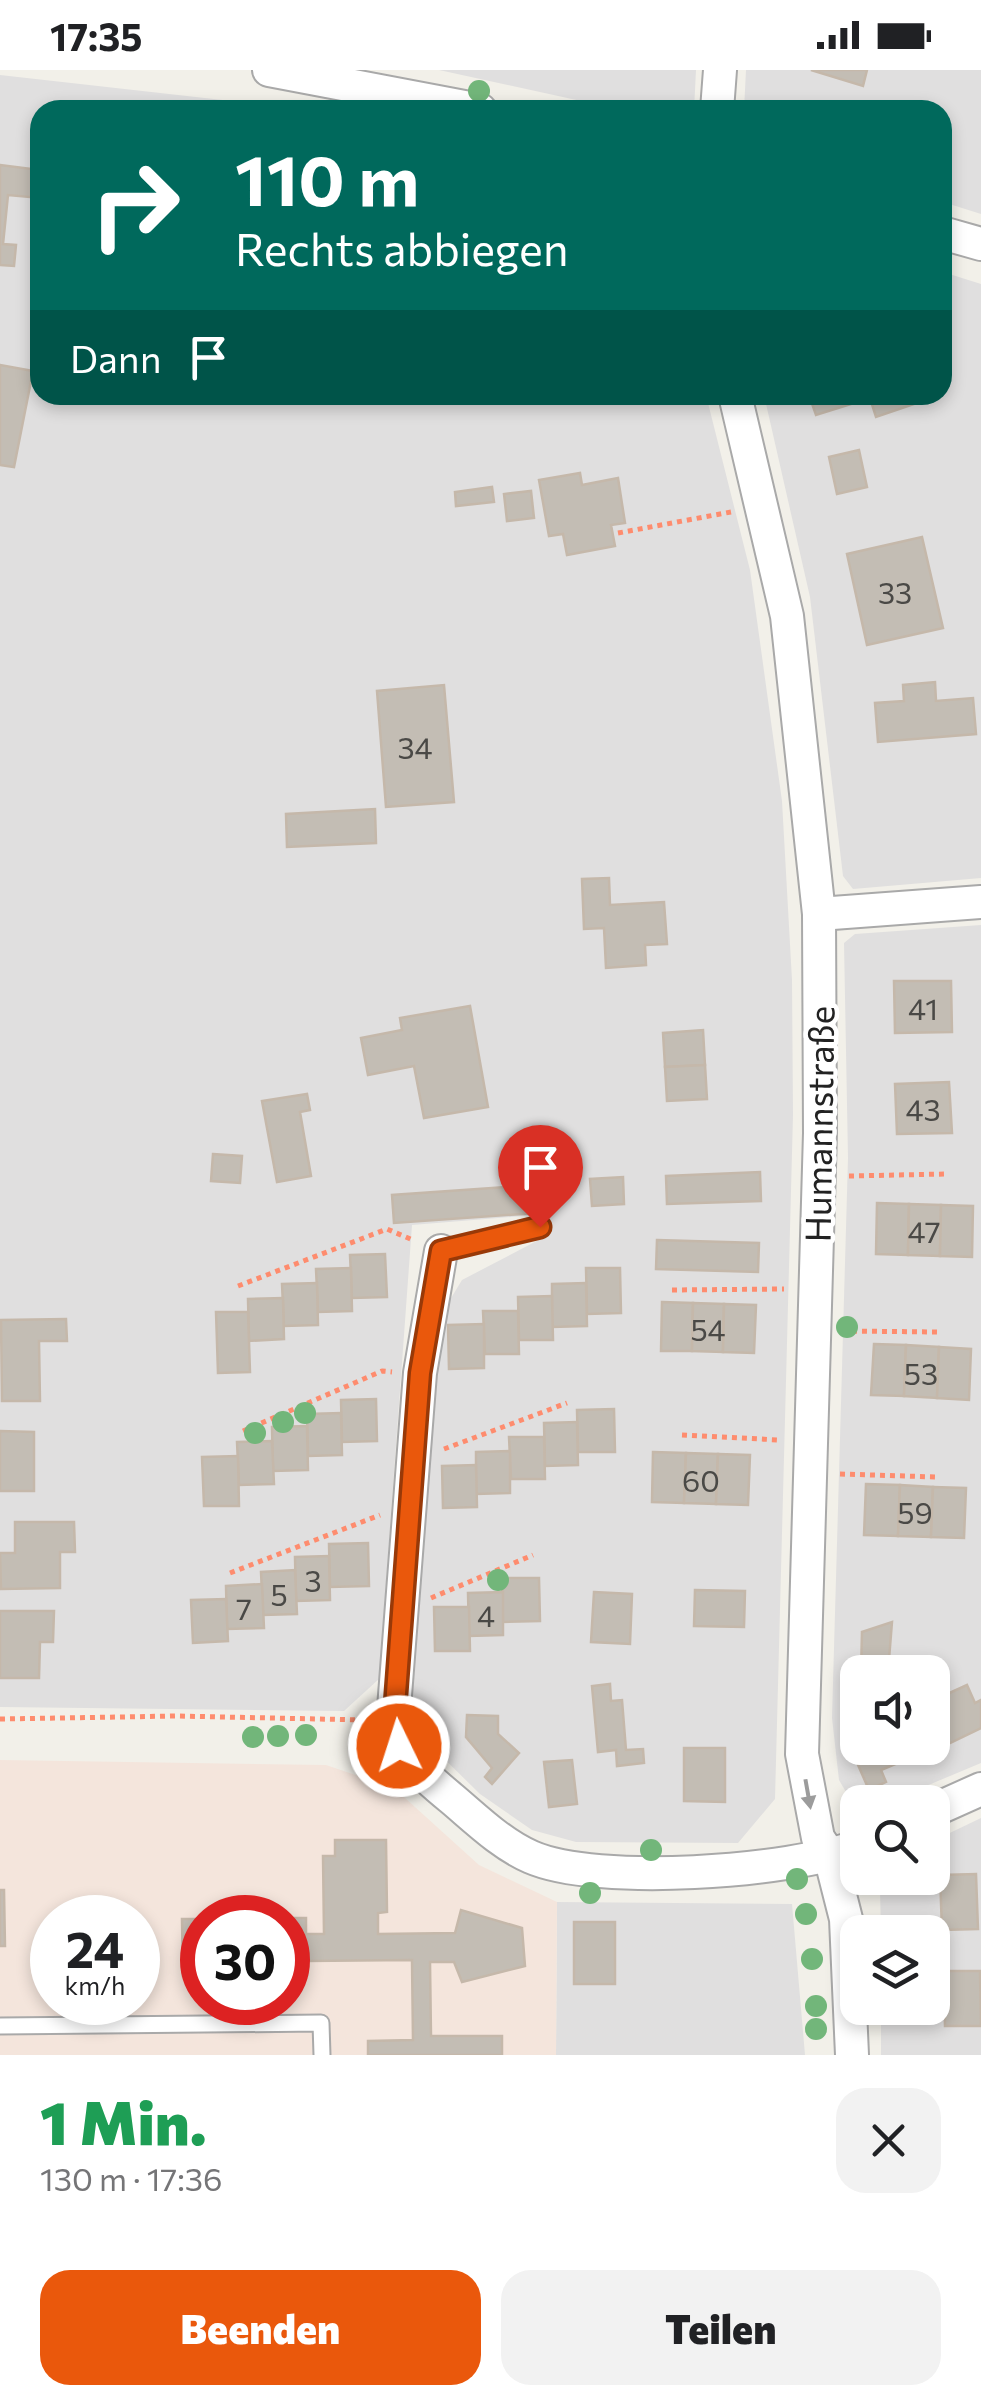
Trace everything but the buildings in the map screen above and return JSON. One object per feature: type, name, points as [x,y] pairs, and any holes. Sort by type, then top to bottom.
[{"type":"street","points":[[270,70],[428,100]]},
{"type":"street","points":[[718,100],[720,70]]},
{"type":"street","points":[[952,236],[981,244]]},
{"type":"street","name":"Humannstraße","points":[[737,405],[788,616],[819,914],[820,1152],[802,1754],[818,1838],[840,1849]]},
{"type":"street","points":[[819,914],[981,902]]},
{"type":"street","points":[[441,1251],[420,1373],[394,1720],[399,1746],[410,1764],[498,1838],[531,1857],[563,1867],[696,1870],[840,1852]]},
{"type":"street","points":[[950,1803],[981,1789]]},
{"type":"street","name":"Humannstraße","points":[[845,1895],[852,2055]]},
{"type":"lane","points":[[441,1251],[540,1227]]},
{"type":"lane","points":[[0,2026],[321,2022],[322,2055]]},
{"type":"path","points":[[618,533],[744,510]]},
{"type":"path","points":[[839,1176],[946,1174]]},
{"type":"path","points":[[238,1286],[387,1229],[441,1251]]},
{"type":"path","points":[[672,1290],[796,1289]]},
{"type":"path","points":[[834,1331],[939,1332]]},
{"type":"path","points":[[244,1431],[382,1371],[420,1373]]},
{"type":"path","points":[[413,1461],[566,1403]]},
{"type":"path","points":[[682,1435],[790,1440]]},
{"type":"path","points":[[828,1473],[937,1477]]},
{"type":"path","points":[[230,1573],[376,1515],[408,1517]]},
{"type":"path","points":[[401,1611],[533,1555]]},
{"type":"path","points":[[0,1719],[177,1716],[394,1720]]},
{"type":"shaded area","points":[[439,70],[696,70],[694,100],[576,100]]},
{"type":"shaded area","points":[[746,70],[981,70],[981,214],[952,205],[952,100],[744,100]]},
{"type":"shaded area","points":[[0,75],[222,100],[30,100],[30,405],[709,405],[750,570],[782,801],[792,980],[793,1115],[775,1799],[738,1843],[576,1842],[532,1830],[480,1794],[424,1739],[411,1711],[442,1313],[462,1280],[550,1234],[548,1214],[412,1225],[379,1679],[344,1711],[0,1707]]},
{"type":"shaded area","points":[[952,275],[981,284],[981,878],[853,889],[843,876],[810,597],[766,405],[952,405]]},
{"type":"shaded area","points":[[981,925],[981,1763],[929,1785],[842,1785],[832,1718],[848,1158],[844,943],[855,934]]},
{"type":"shaded area","points":[[0,1760],[326,1765],[394,1788],[479,1865],[557,1902],[556,2055],[0,2055]]},
{"type":"shaded area","points":[[981,1818],[981,2055],[881,2055],[881,2025],[950,2025],[950,1915],[881,1915],[880,1895],[950,1895],[950,1833]]},
{"type":"shaded area","points":[[557,1902],[792,1904],[805,2055],[556,2055]]},
{"type":"route","points":[[399,1746],[394,1720],[420,1373],[441,1251],[540,1227]]}]
